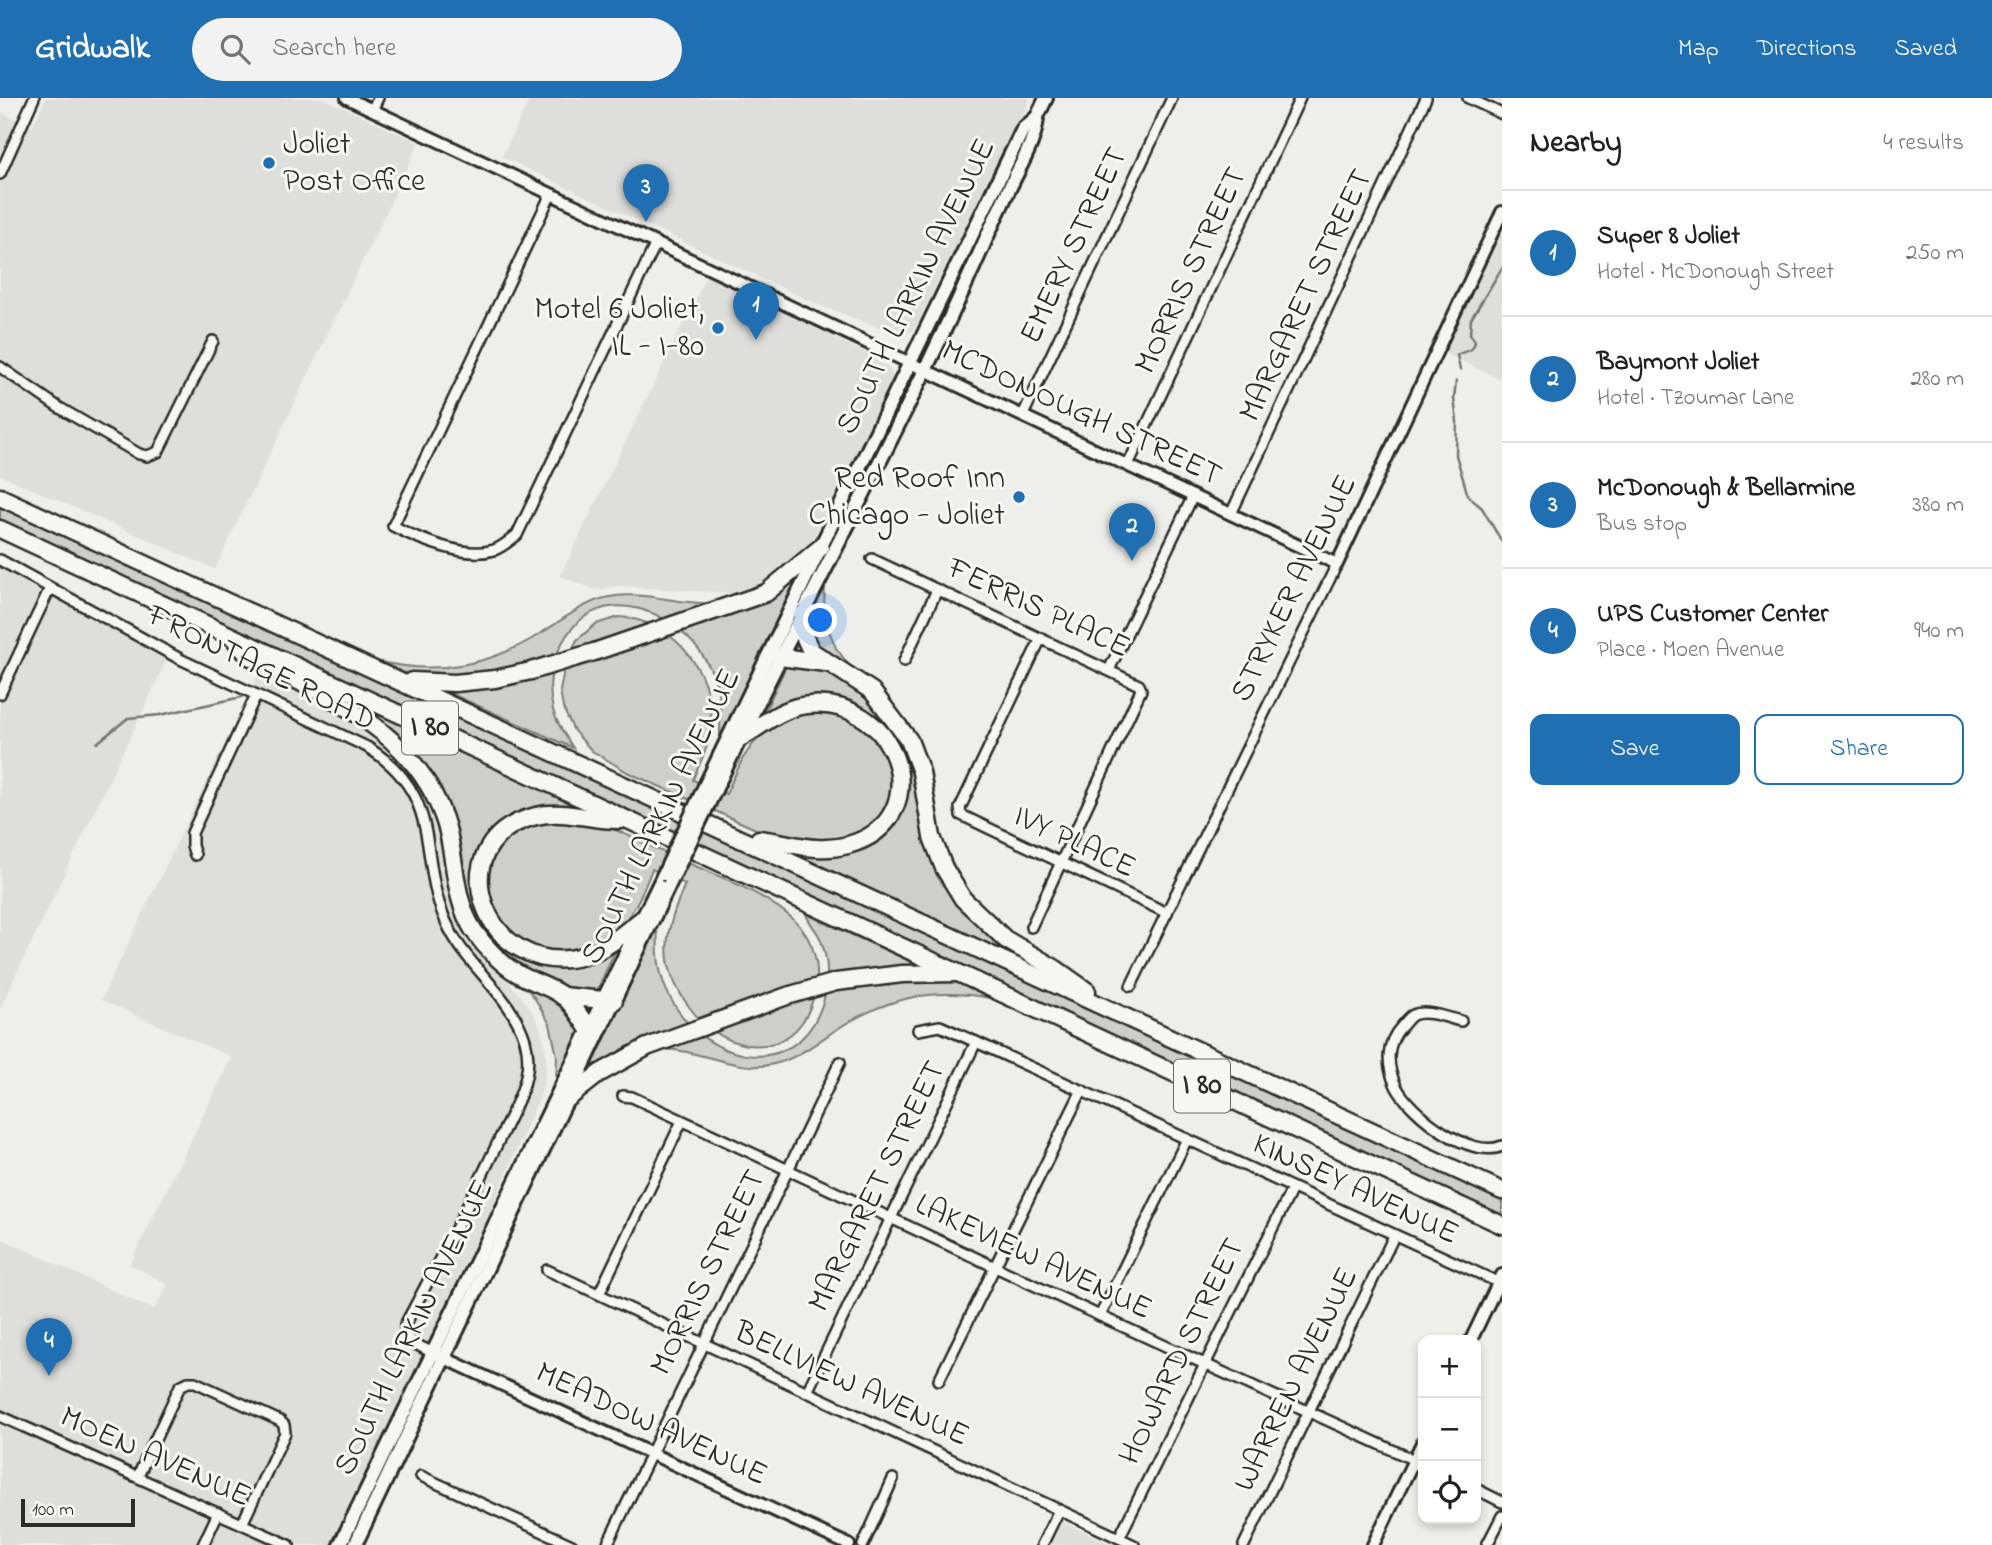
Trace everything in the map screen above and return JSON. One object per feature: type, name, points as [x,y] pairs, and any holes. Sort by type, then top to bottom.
[{"type":"highway","name":"I 80","points":[[0,497],[1502,1191]]},
{"type":"highway","name":"I 80","points":[[0,530],[1501,1224]]},
{"type":"highway","points":[[387,675],[417,682],[455,683],[505,677],[552,665],[766,593],[820,548]]},
{"type":"highway","points":[[802,615],[811,651],[872,691],[909,740],[921,772],[938,853],[963,899],[1004,939],[1056,969],[1118,1013]]},
{"type":"highway","points":[[232,636],[249,656],[359,715],[384,732],[405,752],[427,783],[441,813],[462,904],[473,929],[499,959],[516,973],[562,996],[608,1000]]},
{"type":"highway","points":[[780,657],[828,663]]},
{"type":"highway","points":[[740,738],[783,712],[797,707],[828,705],[843,708],[870,723],[887,741],[897,763],[900,784],[895,804],[884,823],[862,840],[849,845],[801,848],[740,838]]},
{"type":"highway","points":[[629,820],[550,814],[525,820],[506,831],[490,847],[481,867],[479,887],[491,922],[512,943],[538,956],[554,960],[584,956],[613,941],[642,919]]},
{"type":"highway","points":[[566,1100],[613,1065],[647,1047],[787,996],[836,982],[902,974],[958,973]]},
{"type":"highway","points":[[562,996],[589,1030]]},
{"type":"main road","name":"SOUTH LARKIN AVENUE","points":[[340,1545],[589,1030],[608,1000],[666,880],[820,548],[910,362],[1024,129],[1037,117],[1046,98]]},
{"type":"main road","name":"SOUTH LARKIN AVENUE","points":[[710,788],[740,738],[926,370],[1036,135],[1037,117]]},
{"type":"main road","name":"SOUTH LARKIN AVENUE","points":[[355,1545],[566,1100],[642,919],[666,880]]},
{"type":"street","points":[[0,174],[34,98]]},
{"type":"street","name":"MCDONOUGH STREET","points":[[347,98],[1337,564]]},
{"type":"street","points":[[372,110],[378,98]]},
{"type":"street","name":"EMERY STREET","points":[[1023,415],[1172,98]]},
{"type":"street","name":"MORRIS STREET","points":[[1128,465],[1300,98]]},
{"type":"street","name":"MARGARET STREET","points":[[1231,514],[1426,98]]},
{"type":"street","points":[[1468,98],[1502,114]]},
{"type":"street","points":[[551,194],[393,527],[430,542],[475,552],[493,550],[517,534],[656,243]]},
{"type":"street","name":"STRYKER AVENUE","points":[[1131,986],[1337,564],[1502,212]]},
{"type":"street","points":[[0,367],[58,407],[146,456],[158,452],[213,341]]},
{"type":"street","points":[[1109,670],[1193,496]]},
{"type":"street","name":"FERRIS PLACE","points":[[872,559],[1136,682],[1141,690],[1059,862]]},
{"type":"street","name":"FRONTAGE ROAD","points":[[0,560],[142,639],[367,747],[384,758],[402,776],[417,799],[437,891],[450,930],[463,951],[512,1013],[525,1041],[528,1060],[523,1089],[461,1219],[405,1325],[408,1339],[432,1352]]},
{"type":"street","points":[[0,694],[50,588]]},
{"type":"street","points":[[904,661],[937,590]]},
{"type":"street","name":"IVY PLACE","points":[[1041,638],[960,808],[961,815],[1167,913]]},
{"type":"street","points":[[195,855],[191,846],[192,833],[256,695]]},
{"type":"street","points":[[1031,927],[1059,862]]},
{"type":"street","points":[[1461,1021],[1422,1013],[1412,1015],[1394,1035],[1389,1048],[1393,1078],[1396,1087],[1412,1107],[1464,1145],[1495,1149],[1502,1146]]},
{"type":"street","name":"KINSEY AVENUE","points":[[918,1030],[940,1026],[1394,1236],[1501,1280]]},
{"type":"street","name":"MARGARET STREET","points":[[807,1392],[976,1042]]},
{"type":"street","name":"MORRIS STREET","points":[[607,1545],[840,1062]]},
{"type":"street","points":[[939,1380],[1082,1090]]},
{"type":"street","name":"LAKEVIEW AVENUE","points":[[623,1096],[632,1097],[788,1168],[994,1267],[1418,1462]]},
{"type":"street","points":[[599,1294],[682,1121]]},
{"type":"street","points":[[1100,1316],[1187,1139]]},
{"type":"street","name":"HOWARD STREET","points":[[1119,1538],[1292,1189]]},
{"type":"street","name":"WARREN AVENUE","points":[[1244,1545],[1394,1236]]},
{"type":"street","name":"BELLVIEW AVENUE","points":[[547,1270],[1134,1545]]},
{"type":"street","points":[[1474,1335],[1501,1280]]},
{"type":"street","name":"MEADOW AVENUE","points":[[432,1352],[849,1545]]},
{"type":"street","points":[[138,1476],[180,1387],[188,1382],[195,1382],[280,1421],[285,1425],[285,1433],[242,1524]]},
{"type":"street","name":"MOEN AVENUE","points":[[0,1416],[289,1545]]},
{"type":"street","points":[[1373,1545],[1418,1464]]},
{"type":"street","points":[[421,1476],[572,1545]]},
{"type":"street","points":[[863,1545],[893,1479]]},
{"type":"street","points":[[1481,1492],[1502,1502]]},
{"type":"street","points":[[1042,1545],[1059,1510]]},
{"type":"street","points":[[203,1545],[218,1513]]},
{"type":"street","points":[[1487,1545],[1502,1516]]},
{"type":"shaded area","points":[[46,98],[323,98],[419,143],[215,569],[0,475],[0,112],[32,127]]},
{"type":"shaded area","points":[[530,98],[1030,98],[1015,136],[916,327],[902,336],[819,305],[502,157]]},
{"type":"shaded area","points":[[1502,226],[1502,380],[1443,352]]},
{"type":"shaded area","points":[[707,275],[869,355],[888,367],[892,373],[892,382],[810,544],[799,559],[766,586],[730,593],[617,586],[597,590],[560,576]]},
{"type":"shaded area","points":[[0,504],[1230,1075],[1239,1076],[1502,1198],[1502,1212],[1499,1217],[107,569],[97,567],[0,523]]},
{"type":"shaded area","points":[[0,566],[167,660],[0,1008]]},
{"type":"shaded area","points":[[792,580],[795,582],[720,739],[719,693],[705,659],[687,637],[665,620],[641,609],[616,606],[592,613],[571,629],[556,657],[550,690],[553,710],[573,748],[380,662],[402,666],[444,667],[485,659],[524,643],[583,607],[609,597],[636,595],[715,603]]},
{"type":"shaded area","points":[[825,584],[826,623],[836,648],[909,749],[940,868],[1045,970],[789,851],[880,832],[904,772],[850,706],[761,719]]},
{"type":"shaded area","points":[[619,617],[639,620],[656,627],[686,651],[697,667],[710,704],[711,731],[693,780],[726,794],[743,758],[767,730],[784,718],[802,712],[831,712],[859,723],[885,749],[894,785],[888,806],[875,824],[855,837],[824,844],[767,834],[627,772],[592,751],[574,731],[563,708],[560,691],[565,664],[577,640],[596,624]]},
{"type":"shaded area","points":[[261,669],[354,720],[382,739],[416,776],[438,825],[451,890],[467,931],[527,1004],[538,1022],[546,1055],[542,1091],[473,1251],[330,1545],[0,1545],[0,1238],[154,1310],[168,1284],[130,1264],[232,1057],[101,1000]]},
{"type":"shaded area","points":[[362,709],[591,812],[507,824],[475,889],[529,958],[618,944],[556,1082],[557,1056],[550,1024],[534,997],[471,916],[446,811]]},
{"type":"shaded area","points":[[553,821],[591,823],[615,830],[745,888],[787,914],[805,933],[816,962],[816,988],[804,1020],[791,1034],[775,1043],[757,1046],[721,1036],[704,1024],[679,992],[668,962],[669,932],[685,884],[652,869],[631,913],[619,927],[596,943],[578,949],[550,951],[531,946],[517,937],[495,912],[487,880],[489,864],[502,843],[515,833]]},
{"type":"shaded area","points":[[806,914],[991,998],[948,994],[890,1003],[853,1020],[798,1055],[774,1064],[744,1065],[687,1052],[658,1050],[588,1075],[656,928],[660,968],[666,990],[690,1025],[706,1039],[724,1049],[744,1055],[763,1056],[782,1051],[799,1040],[819,1013],[827,983],[823,947]]},
{"type":"shaded area","points":[[1062,1522],[1113,1545],[1051,1545]]},
{"type":"waterway","points":[[1460,370],[1457,355],[1471,349],[1475,341],[1470,334],[1471,319],[1502,268]]},
{"type":"waterway","points":[[1456,381],[1456,455],[1468,496],[1482,508],[1502,542]]},
{"type":"waterway","points":[[97,743],[128,718],[160,715],[242,697]]},
{"type":"place","name":"Joliet Post Office","points":[[269,163]]},
{"type":"place","name":"McDonough & Bellarmine","points":[[646,222]]},
{"type":"place","name":"Motel 6 Joliet, IL - I-80","points":[[718,328]]},
{"type":"place","name":"Super 8 Joliet","points":[[756,340]]},
{"type":"place","name":"Red Roof Inn Chicago - Joliet","points":[[1019,497]]},
{"type":"place","name":"Baymont Joliet","points":[[1132,561]]},
{"type":"place","name":"UPS Customer Center","points":[[49,1376]]}]
